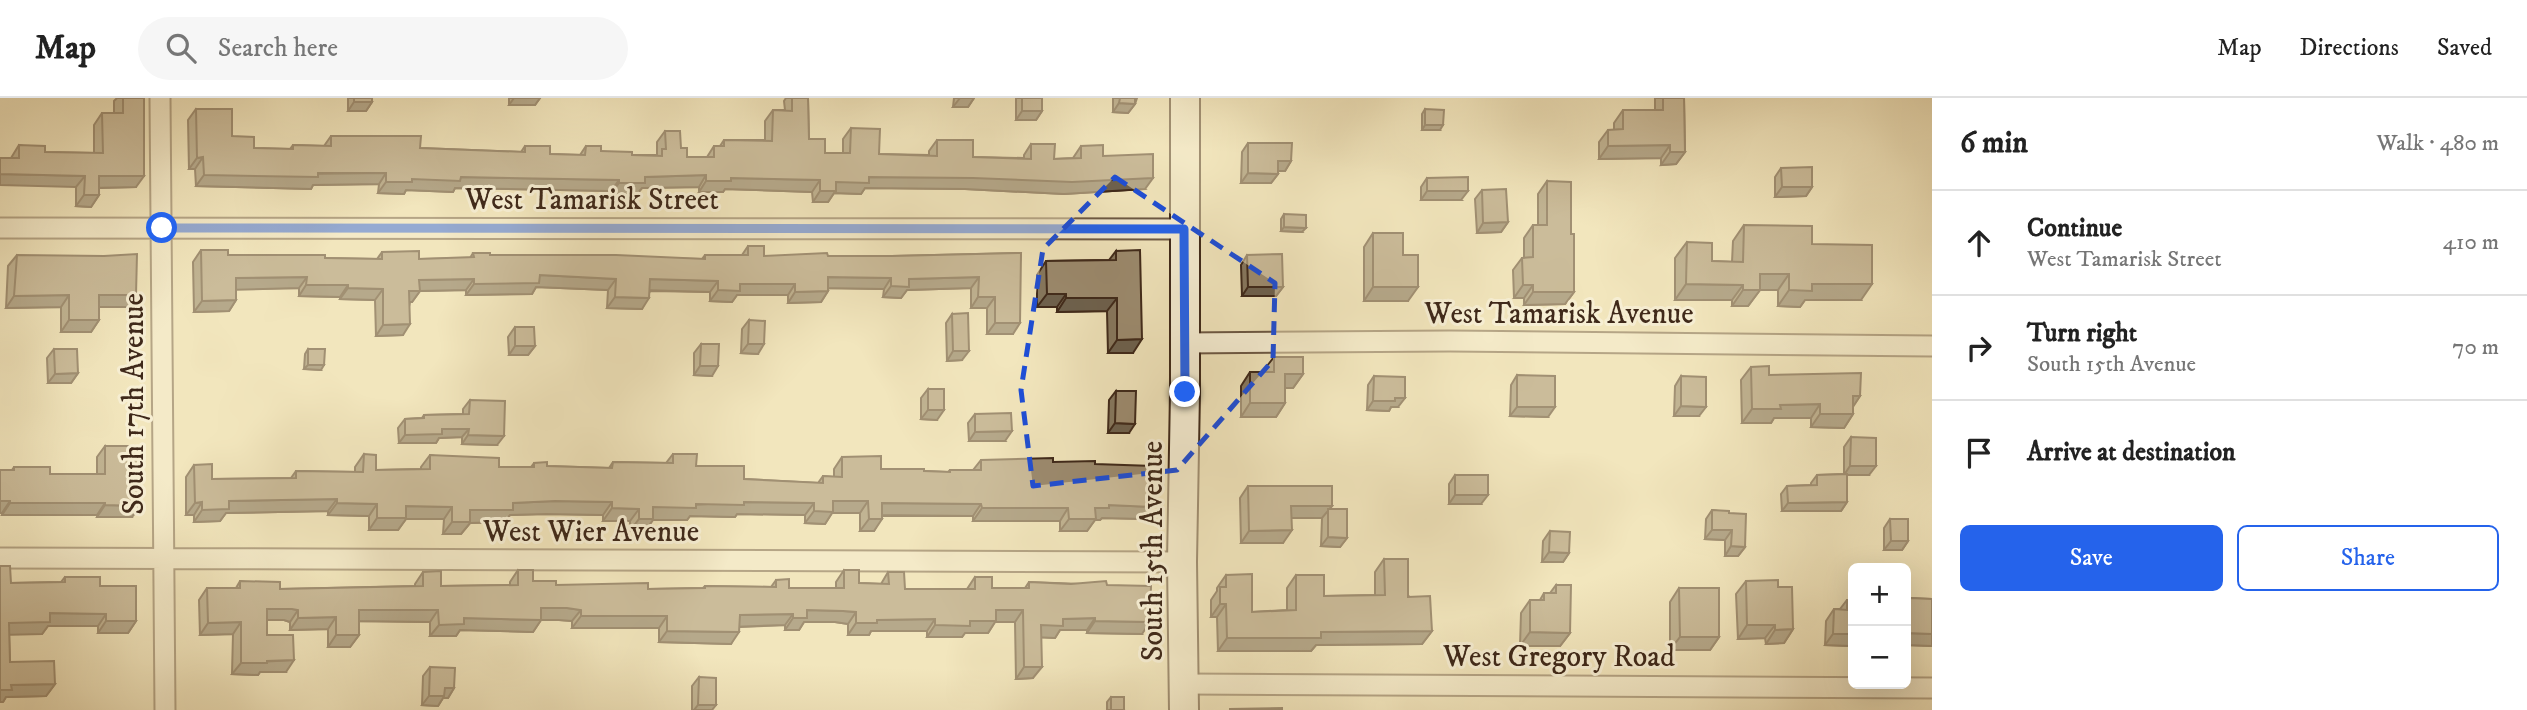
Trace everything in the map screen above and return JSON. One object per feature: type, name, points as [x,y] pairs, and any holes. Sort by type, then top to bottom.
[{"type":"street","name":"South 17th Avenue","points":[[160,98],[165,710]]},
{"type":"street","name":"South 15th Avenue","points":[[1185,98],[1182,562],[1185,697]]},
{"type":"street","name":"West Tamarisk Street","points":[[0,228],[1184,229]]},
{"type":"street","name":"West Tamarisk Avenue","points":[[1185,342],[1450,341],[1932,346]]},
{"type":"street","name":"West Wier Avenue","points":[[0,558],[1182,562]]},
{"type":"street","name":"West Gregory Road","points":[[1185,697],[1932,688]]},
{"type":"highlighted area","points":[[1115,177],[1275,283],[1273,360],[1177,470],[1033,486],[1021,390],[1043,249]]},
{"type":"building","points":[[123,98],[144,98],[144,176],[99,176],[99,195],[84,195],[85,176],[0,174],[0,158],[19,158],[19,145],[45,146],[45,152],[103,153],[102,113],[123,113]]},
{"type":"building","points":[[354,98],[372,98],[372,102],[354,102]]},
{"type":"building","points":[[792,98],[808,98],[809,139],[825,139],[825,153],[850,153],[851,128],[880,129],[879,154],[937,156],[937,140],[973,140],[973,157],[1031,159],[1031,144],[1055,144],[1054,159],[1081,158],[1081,146],[1103,145],[1103,156],[1153,154],[1153,178],[1072,182],[869,177],[869,183],[836,182],[836,191],[820,191],[820,180],[731,178],[731,181],[706,181],[706,175],[645,177],[645,183],[619,183],[619,180],[461,177],[460,181],[412,179],[412,182],[386,182],[386,173],[318,173],[318,177],[204,175],[203,157],[197,158],[196,109],[232,109],[232,136],[254,137],[254,148],[331,146],[331,136],[421,136],[420,148],[525,152],[525,146],[550,146],[550,154],[585,155],[586,146],[601,146],[601,151],[662,156],[662,149],[666,149],[665,131],[680,131],[681,148],[687,148],[687,157],[714,157],[714,146],[724,146],[724,140],[772,141],[773,110],[792,111]]},
{"type":"building","points":[[1022,98],[1042,98],[1042,111],[1022,111]]},
{"type":"building","points":[[1120,98],[1135,98],[1135,104],[1119,103]]},
{"type":"building","points":[[1663,98],[1684,98],[1685,152],[1670,152],[1670,145],[1608,146],[1608,130],[1623,129],[1623,110],[1663,110]]},
{"type":"building","points":[[1425,109],[1444,110],[1443,125],[1425,125]]},
{"type":"building","points":[[1248,143],[1292,143],[1291,161],[1278,161],[1278,174],[1248,173]]},
{"type":"building","points":[[1812,167],[1812,187],[1782,187],[1781,168]]},
{"type":"building","points":[[1468,177],[1468,191],[1427,191],[1427,178]]},
{"type":"building","points":[[1547,181],[1571,182],[1574,292],[1533,292],[1533,285],[1523,285],[1522,258],[1533,257],[1533,225],[1547,225]]},
{"type":"building","points":[[1506,189],[1508,222],[1483,223],[1482,190]]},
{"type":"building","points":[[1284,214],[1306,215],[1306,228],[1284,227]]},
{"type":"building","points":[[1744,225],[1812,226],[1812,244],[1872,245],[1872,284],[1812,284],[1812,291],[1789,290],[1789,274],[1760,274],[1760,290],[1743,290],[1743,285],[1686,284],[1687,242],[1712,243],[1712,261],[1743,262]]},
{"type":"building","points":[[1373,233],[1403,233],[1403,255],[1418,255],[1418,287],[1373,287]]},
{"type":"building","points":[[748,246],[764,246],[764,256],[827,253],[828,256],[892,256],[1021,253],[1020,323],[995,323],[995,297],[978,297],[979,277],[909,279],[909,287],[891,286],[891,278],[828,277],[828,291],[795,292],[795,284],[740,284],[740,291],[718,290],[718,281],[650,279],[649,298],[615,297],[616,279],[540,275],[539,283],[474,284],[474,279],[419,280],[420,291],[409,291],[410,324],[383,325],[383,289],[348,288],[348,285],[306,285],[307,277],[236,278],[236,300],[202,301],[201,250],[228,250],[228,255],[325,255],[325,258],[382,259],[382,252],[419,251],[419,259],[474,257],[473,253],[490,253],[705,259],[705,255],[748,255]]},
{"type":"building","points":[[1140,250],[1142,339],[1117,340],[1117,298],[1066,298],[1066,294],[1047,294],[1046,261],[1116,260],[1116,251]]},
{"type":"building","points":[[137,254],[136,295],[99,295],[99,320],[69,320],[69,295],[14,296],[17,255]]},
{"type":"building","points":[[1282,254],[1283,287],[1248,287],[1247,255]]},
{"type":"building","points":[[968,313],[969,351],[953,351],[952,314]]},
{"type":"building","points":[[749,320],[765,321],[764,344],[748,344]]},
{"type":"building","points":[[515,327],[534,327],[535,346],[515,346]]},
{"type":"building","points":[[701,344],[719,344],[718,366],[700,366]]},
{"type":"building","points":[[54,349],[77,349],[78,373],[55,374]]},
{"type":"building","points":[[308,349],[325,349],[324,365],[308,365]]},
{"type":"building","points":[[1274,357],[1303,357],[1303,374],[1285,374],[1285,403],[1250,403],[1250,372],[1274,372]]},
{"type":"building","points":[[1769,366],[1769,375],[1861,373],[1860,396],[1853,396],[1853,414],[1820,414],[1820,404],[1780,405],[1781,409],[1752,409],[1751,367]]},
{"type":"building","points":[[1517,375],[1555,376],[1555,407],[1517,407]]},
{"type":"building","points":[[1374,376],[1405,377],[1405,398],[1373,401]]},
{"type":"building","points":[[1681,376],[1706,377],[1706,407],[1681,406]]},
{"type":"building","points":[[928,389],[944,389],[944,410],[928,410]]},
{"type":"building","points":[[1116,391],[1136,391],[1135,424],[1115,423]]},
{"type":"building","points":[[470,400],[505,401],[504,436],[468,435],[469,429],[442,429],[442,434],[405,435],[405,419],[424,418],[424,415],[469,414]]},
{"type":"building","points":[[1011,413],[1012,431],[975,432],[975,414]]},
{"type":"building","points":[[1851,437],[1876,438],[1876,466],[1850,466]]},
{"type":"building","points":[[105,446],[141,446],[141,506],[0,501],[0,470],[14,470],[14,467],[50,467],[50,474],[105,474]]},
{"type":"building","points":[[364,454],[376,455],[376,470],[430,469],[430,455],[499,458],[499,467],[534,467],[534,463],[547,462],[547,466],[612,468],[613,462],[673,463],[673,454],[697,454],[696,466],[744,466],[744,479],[823,483],[823,476],[842,477],[842,457],[881,456],[881,469],[950,472],[981,470],[981,460],[1053,458],[1053,462],[1095,461],[1095,464],[1153,466],[1152,507],[1109,505],[1109,508],[1095,508],[1096,519],[1069,519],[1068,508],[982,508],[981,504],[882,503],[882,519],[869,519],[868,501],[833,501],[833,512],[814,511],[814,503],[744,502],[744,505],[696,504],[696,508],[653,507],[653,519],[639,519],[639,509],[612,508],[612,502],[555,501],[513,503],[513,510],[470,510],[470,522],[452,522],[452,507],[406,506],[406,518],[377,518],[377,504],[337,503],[337,499],[229,501],[229,509],[202,510],[202,502],[195,503],[194,465],[212,464],[212,479],[296,478],[296,471],[363,472]]},
{"type":"building","points":[[1847,474],[1847,502],[1788,503],[1787,486],[1817,485],[1817,475]]},
{"type":"building","points":[[1455,475],[1488,475],[1488,495],[1455,495]]},
{"type":"building","points":[[1248,486],[1332,486],[1332,506],[1291,506],[1292,530],[1249,531]]},
{"type":"building","points":[[1328,509],[1347,509],[1347,538],[1328,537]]},
{"type":"building","points":[[1712,510],[1746,514],[1745,547],[1731,546],[1732,530],[1712,530]]},
{"type":"building","points":[[1890,519],[1908,519],[1908,541],[1891,541]]},
{"type":"building","points":[[1550,531],[1570,532],[1569,553],[1549,552]]},
{"type":"building","points":[[1384,559],[1408,559],[1408,597],[1430,596],[1432,631],[1321,632],[1321,638],[1227,638],[1226,604],[1220,604],[1220,587],[1226,587],[1226,575],[1252,574],[1252,612],[1296,610],[1296,575],[1324,575],[1324,596],[1385,595]]},
{"type":"building","points":[[0,566],[10,566],[11,583],[65,582],[65,577],[100,577],[100,586],[136,586],[136,621],[106,621],[106,614],[50,613],[50,622],[9,623],[10,662],[54,661],[55,684],[11,685],[12,690],[0,690]]},
{"type":"building","points":[[518,570],[533,570],[533,581],[556,581],[556,585],[648,583],[648,589],[705,586],[776,587],[776,580],[789,579],[789,588],[844,588],[844,570],[859,570],[859,583],[889,584],[888,572],[904,572],[905,589],[975,589],[975,577],[992,577],[992,588],[1029,588],[1029,582],[1071,584],[1106,581],[1107,585],[1151,586],[1150,622],[1095,621],[1095,618],[1063,619],[1063,626],[1041,625],[1042,667],[1024,667],[1023,610],[996,610],[996,621],[970,621],[970,626],[935,625],[935,619],[856,623],[856,612],[843,611],[807,610],[807,618],[793,618],[793,614],[740,615],[739,632],[667,631],[667,616],[581,616],[581,610],[567,608],[541,608],[541,620],[464,618],[464,624],[439,625],[438,610],[359,610],[359,635],[336,635],[336,617],[298,618],[298,610],[267,609],[267,635],[293,635],[294,660],[267,663],[241,663],[241,622],[208,623],[207,588],[240,588],[240,581],[280,582],[280,589],[423,586],[423,572],[441,571],[441,586],[518,585]]},
{"type":"building","points":[[1778,580],[1778,587],[1792,587],[1793,629],[1775,630],[1775,625],[1747,625],[1746,581]]},
{"type":"building","points":[[1556,585],[1571,585],[1570,633],[1530,632],[1530,600],[1544,600],[1544,593],[1556,593]]},
{"type":"building","points":[[1679,588],[1719,588],[1719,637],[1680,637]]},
{"type":"building","points":[[1911,598],[1932,599],[1932,634],[1911,633]]},
{"type":"building","points":[[1848,600],[1848,634],[1833,634],[1834,609],[1847,610]]},
{"type":"building","points":[[430,667],[455,668],[454,688],[445,688],[444,696],[429,696]]},
{"type":"building","points":[[699,677],[716,678],[716,705],[698,705]]},
{"type":"building","points":[[1111,697],[1124,697],[1124,710],[1111,710]]},
{"type":"building","points":[[1230,709],[1282,710],[1230,710]]},
{"type":"route","points":[[162,228],[1184,229],[1185,392]]}]
